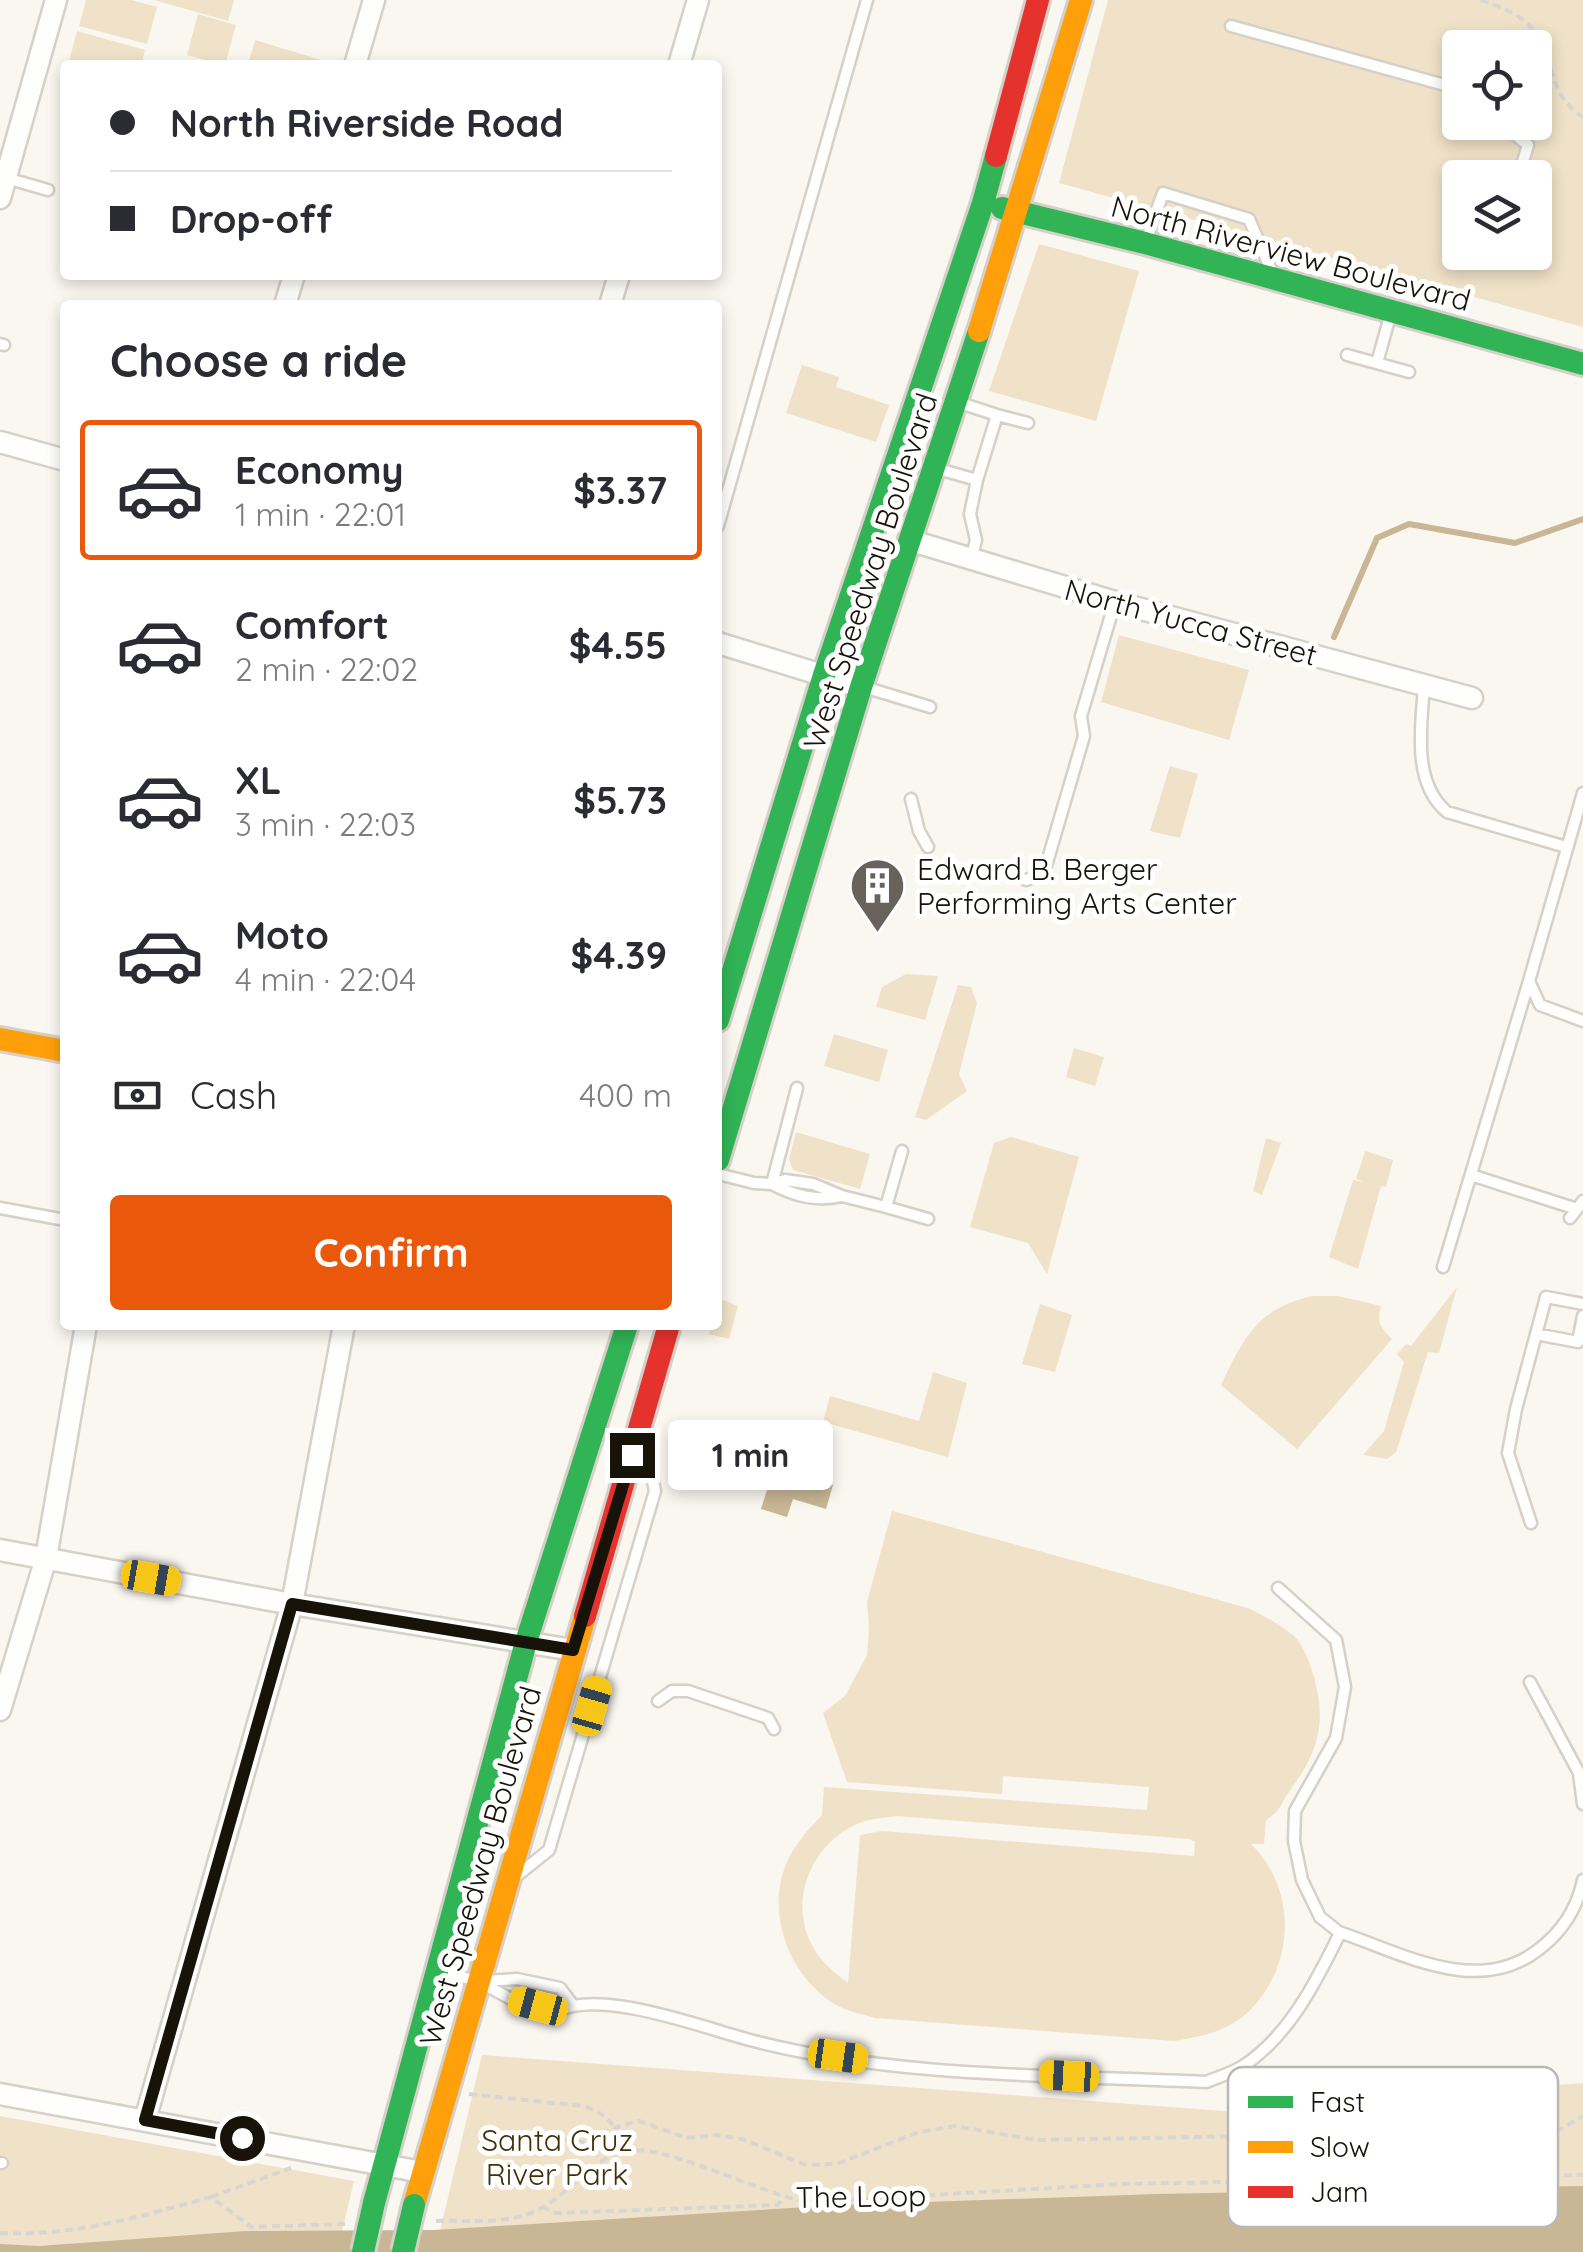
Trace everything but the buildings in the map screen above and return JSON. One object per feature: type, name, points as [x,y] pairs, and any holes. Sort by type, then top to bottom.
[{"type":"main road","name":"West Speedway Boulevard","points":[[724,972],[983,203],[1038,0]]},
{"type":"main road","name":"West Speedway Boulevard","points":[[722,1147],[861,686],[912,542],[1018,212],[1081,0]]},
{"type":"main road","name":"North Riverview Boulevard","points":[[983,203],[1145,243],[1583,364]]},
{"type":"main road","points":[[0,1039],[60,1050]]},
{"type":"main road","name":"West Speedway Boulevard","points":[[364,2252],[382,2164],[526,1642],[622,1330]]},
{"type":"main road","name":"West Speedway Boulevard","points":[[403,2252],[422,2213],[422,2172],[668,1330]]},
{"type":"street","points":[[3,188],[56,0]]},
{"type":"street","points":[[357,60],[374,0]]},
{"type":"street","points":[[681,60],[698,0]]},
{"type":"street","points":[[0,442],[60,459]]},
{"type":"street","name":"North Yucca Street","points":[[912,542],[1115,602],[1472,698]]},
{"type":"street","points":[[722,644],[861,686]]},
{"type":"street","points":[[0,1710],[46,1558],[85,1330]]},
{"type":"street","points":[[145,2120],[292,1604],[343,1330]]},
{"type":"street","points":[[0,1550],[573,1650]]},
{"type":"street","points":[[0,2094],[422,2172]]},
{"type":"lane","points":[[722,512],[867,0]]},
{"type":"lane","points":[[1231,26],[1442,84]]},
{"type":"lane","points":[[3,188],[48,190]]},
{"type":"lane","points":[[1145,243],[1163,193],[1248,219],[1274,278]]},
{"type":"lane","points":[[1377,363],[1392,310]]},
{"type":"lane","points":[[1347,355],[1409,372]]},
{"type":"lane","points":[[956,402],[1028,423]]},
{"type":"lane","points":[[971,560],[976,540],[970,514],[997,414]]},
{"type":"lane","points":[[935,468],[977,480]]},
{"type":"lane","points":[[1026,880],[1037,876],[1046,866],[1084,736],[1081,716],[1115,602]]},
{"type":"lane","points":[[861,686],[930,708]]},
{"type":"lane","points":[[1424,686],[1421,753],[1432,799],[1447,812],[1566,847]]},
{"type":"lane","points":[[1443,1266],[1583,794]]},
{"type":"lane","points":[[911,799],[919,831],[928,847]]},
{"type":"lane","points":[[1529,982],[1540,1005],[1583,1021]]},
{"type":"lane","points":[[772,1184],[797,1088]]},
{"type":"lane","points":[[886,1208],[902,1151]]},
{"type":"lane","points":[[722,1175],[772,1184],[790,1193],[822,1200],[842,1196],[928,1220]]},
{"type":"lane","points":[[1471,1175],[1577,1209]]},
{"type":"lane","points":[[0,1208],[60,1219]]},
{"type":"lane","points":[[1531,1523],[1508,1452],[1516,1409],[1546,1297],[1583,1304]]},
{"type":"lane","points":[[1536,1334],[1578,1342],[1583,1316]]},
{"type":"lane","points":[[506,1884],[549,1850],[655,1491],[641,1421]]},
{"type":"lane","points":[[1278,1588],[1336,1640],[1345,1686],[1336,1738],[1295,1811],[1294,1841],[1302,1880],[1320,1917],[1339,1932],[1461,1972],[1492,1972],[1526,1960],[1549,1942],[1577,1906],[1583,1880]]},
{"type":"lane","points":[[1530,1682],[1579,1773],[1583,1804]]},
{"type":"lane","points":[[658,1701],[672,1692],[688,1691],[768,1718],[774,1729]]},
{"type":"lane","points":[[1242,2067],[1276,2038],[1300,2006],[1339,1932]]},
{"type":"lane","points":[[435,1971],[478,1981],[511,1998],[558,2011],[572,2004],[606,2003],[776,2047],[899,2065],[1206,2082],[1228,2073]]},
{"type":"lane","points":[[478,1981],[517,1979],[560,1988],[572,2004]]},
{"type":"path","points":[[1481,0],[1528,24],[1537,36],[1558,94],[1583,117]]},
{"type":"path","points":[[422,2213],[509,2218],[542,2207],[623,2151],[617,2127],[600,2111],[465,2094]]},
{"type":"path","points":[[1558,2131],[1583,2116]]},
{"type":"path","points":[[564,2140],[584,2142],[638,2122],[687,2138],[717,2135],[746,2140],[802,2164],[820,2165],[838,2163],[919,2132],[956,2126],[1036,2140],[1228,2137]]},
{"type":"path","name":"The Loop","points":[[623,2151],[646,2150],[672,2156],[784,2198],[808,2202],[1228,2182]]},
{"type":"path","points":[[0,2232],[52,2232],[113,2223],[211,2197],[297,2165]]},
{"type":"path","name":"The Loop","points":[[1558,2175],[1583,2175]]},
{"type":"path","points":[[211,2197],[251,2227],[350,2224]]},
{"type":"path","points":[[542,2207],[556,2213],[674,2210],[777,2205],[784,2198]]},
{"type":"green space","points":[[86,0],[131,0],[157,7],[147,44],[79,26]]},
{"type":"green space","points":[[154,0],[234,0],[228,21]]},
{"type":"green space","points":[[1108,0],[1583,0],[1583,327],[1059,183]]},
{"type":"green space","points":[[198,14],[236,25],[226,60],[187,55]]},
{"type":"green space","points":[[77,31],[145,50],[142,60],[69,60]]},
{"type":"green space","points":[[255,40],[321,60],[249,60]]},
{"type":"green space","points":[[1039,244],[1139,271],[1096,421],[989,391]]},
{"type":"green space","points":[[802,365],[839,377],[836,387],[889,405],[876,442],[786,413]]},
{"type":"green space","points":[[1119,635],[1249,670],[1229,740],[1101,702]]},
{"type":"green space","points":[[1170,766],[1198,774],[1180,838],[1150,831]]},
{"type":"green space","points":[[906,974],[938,976],[925,1020],[876,1007],[882,987]]},
{"type":"green space","points":[[958,985],[971,987],[977,1003],[959,1074],[967,1091],[926,1120],[915,1117]]},
{"type":"green space","points":[[834,1034],[888,1050],[879,1082],[824,1066]]},
{"type":"green space","points":[[1074,1048],[1104,1057],[1095,1086],[1066,1077]]},
{"type":"green space","points":[[796,1132],[870,1154],[860,1189],[793,1170],[789,1159]]},
{"type":"green space","points":[[1011,1137],[1079,1157],[1047,1274],[1028,1243],[970,1227],[994,1143]]},
{"type":"green space","points":[[1266,1138],[1281,1143],[1262,1195],[1253,1191]]},
{"type":"green space","points":[[1365,1151],[1393,1160],[1386,1187],[1381,1186],[1358,1269],[1329,1257],[1353,1180],[1364,1182],[1356,1179]]},
{"type":"green space","points":[[1457,1287],[1439,1353],[1428,1352],[1396,1452],[1387,1459],[1363,1455],[1384,1431],[1404,1362],[1397,1354],[1406,1344],[1411,1346]]},
{"type":"green space","points":[[1312,1296],[1338,1296],[1381,1306],[1380,1324],[1392,1339],[1297,1449],[1221,1385],[1245,1339],[1265,1317]]},
{"type":"green space","points":[[722,1300],[738,1306],[729,1339],[709,1334],[710,1330],[722,1330]]},
{"type":"green space","points":[[1040,1304],[1072,1315],[1055,1372],[1022,1364]]},
{"type":"green space","points":[[933,1372],[967,1383],[948,1457],[823,1422],[830,1396],[919,1421]]},
{"type":"green space","points":[[892,1511],[1248,1608],[1294,1636],[1314,1677],[1319,1724],[1307,1764],[1278,1810],[1266,1820],[1264,1844],[1251,1844],[1267,1863],[1277,1884],[1285,1930],[1274,1976],[1245,2015],[1220,2030],[1174,2041],[875,2018],[838,2006],[808,1982],[782,1930],[779,1892],[790,1856],[822,1815],[824,1787],[1147,1810],[1149,1787],[1003,1776],[1002,1794],[847,1782],[823,1713],[845,1696],[867,1655],[867,1602]],"holes":[[[896,1816],[1195,1842],[1194,1856],[882,1831],[860,1835],[848,1983],[818,1955],[804,1925],[805,1888],[820,1854],[848,1829],[869,1820]]]},
{"type":"green space","name":"Santa Cruz River Park","points":[[482,2055],[1228,2111],[1228,2227],[1558,2227],[1558,2085],[1583,2083],[1583,2252],[435,2252]]},
{"type":"green space","points":[[0,2116],[354,2181],[337,2252],[0,2252]]},
{"type":"shaded area","points":[[774,1468],[833,1485],[826,1509],[793,1499],[787,1517],[761,1509]]},
{"type":"shaded area","points":[[1558,2186],[1583,2186],[1583,2252],[0,2252],[0,2244],[39,2246],[246,2231],[434,2230],[840,2205],[1228,2193],[1228,2227],[1558,2227]]},
{"type":"waterway","points":[[1334,637],[1377,538],[1409,524],[1515,543],[1583,519]]},
{"type":"traffic: fast","points":[[722,1007],[824,675],[996,156]]},
{"type":"traffic: fast","points":[[1002,208],[1145,243],[1583,364]]},
{"type":"traffic: fast","points":[[722,1147],[861,687],[979,331]]},
{"type":"traffic: fast","points":[[374,2203],[526,1642],[625,1330]]},
{"type":"traffic: fast","points":[[363,2252],[374,2203]]},
{"type":"traffic: fast","points":[[403,2252],[414,2205]]},
{"type":"traffic: slow","points":[[979,331],[1081,0]]},
{"type":"traffic: slow","points":[[0,1039],[60,1050]]},
{"type":"traffic: slow","points":[[414,2205],[585,1616]]},
{"type":"traffic: jam","points":[[996,156],[1038,0]]},
{"type":"traffic: jam","points":[[585,1616],[668,1330]]},
{"type":"place","name":"Edward B. Berger Performing Arts Center","points":[[878,935]]},
{"type":"route","points":[[242,2138],[145,2120],[292,1604],[573,1650],[632,1455]]}]
